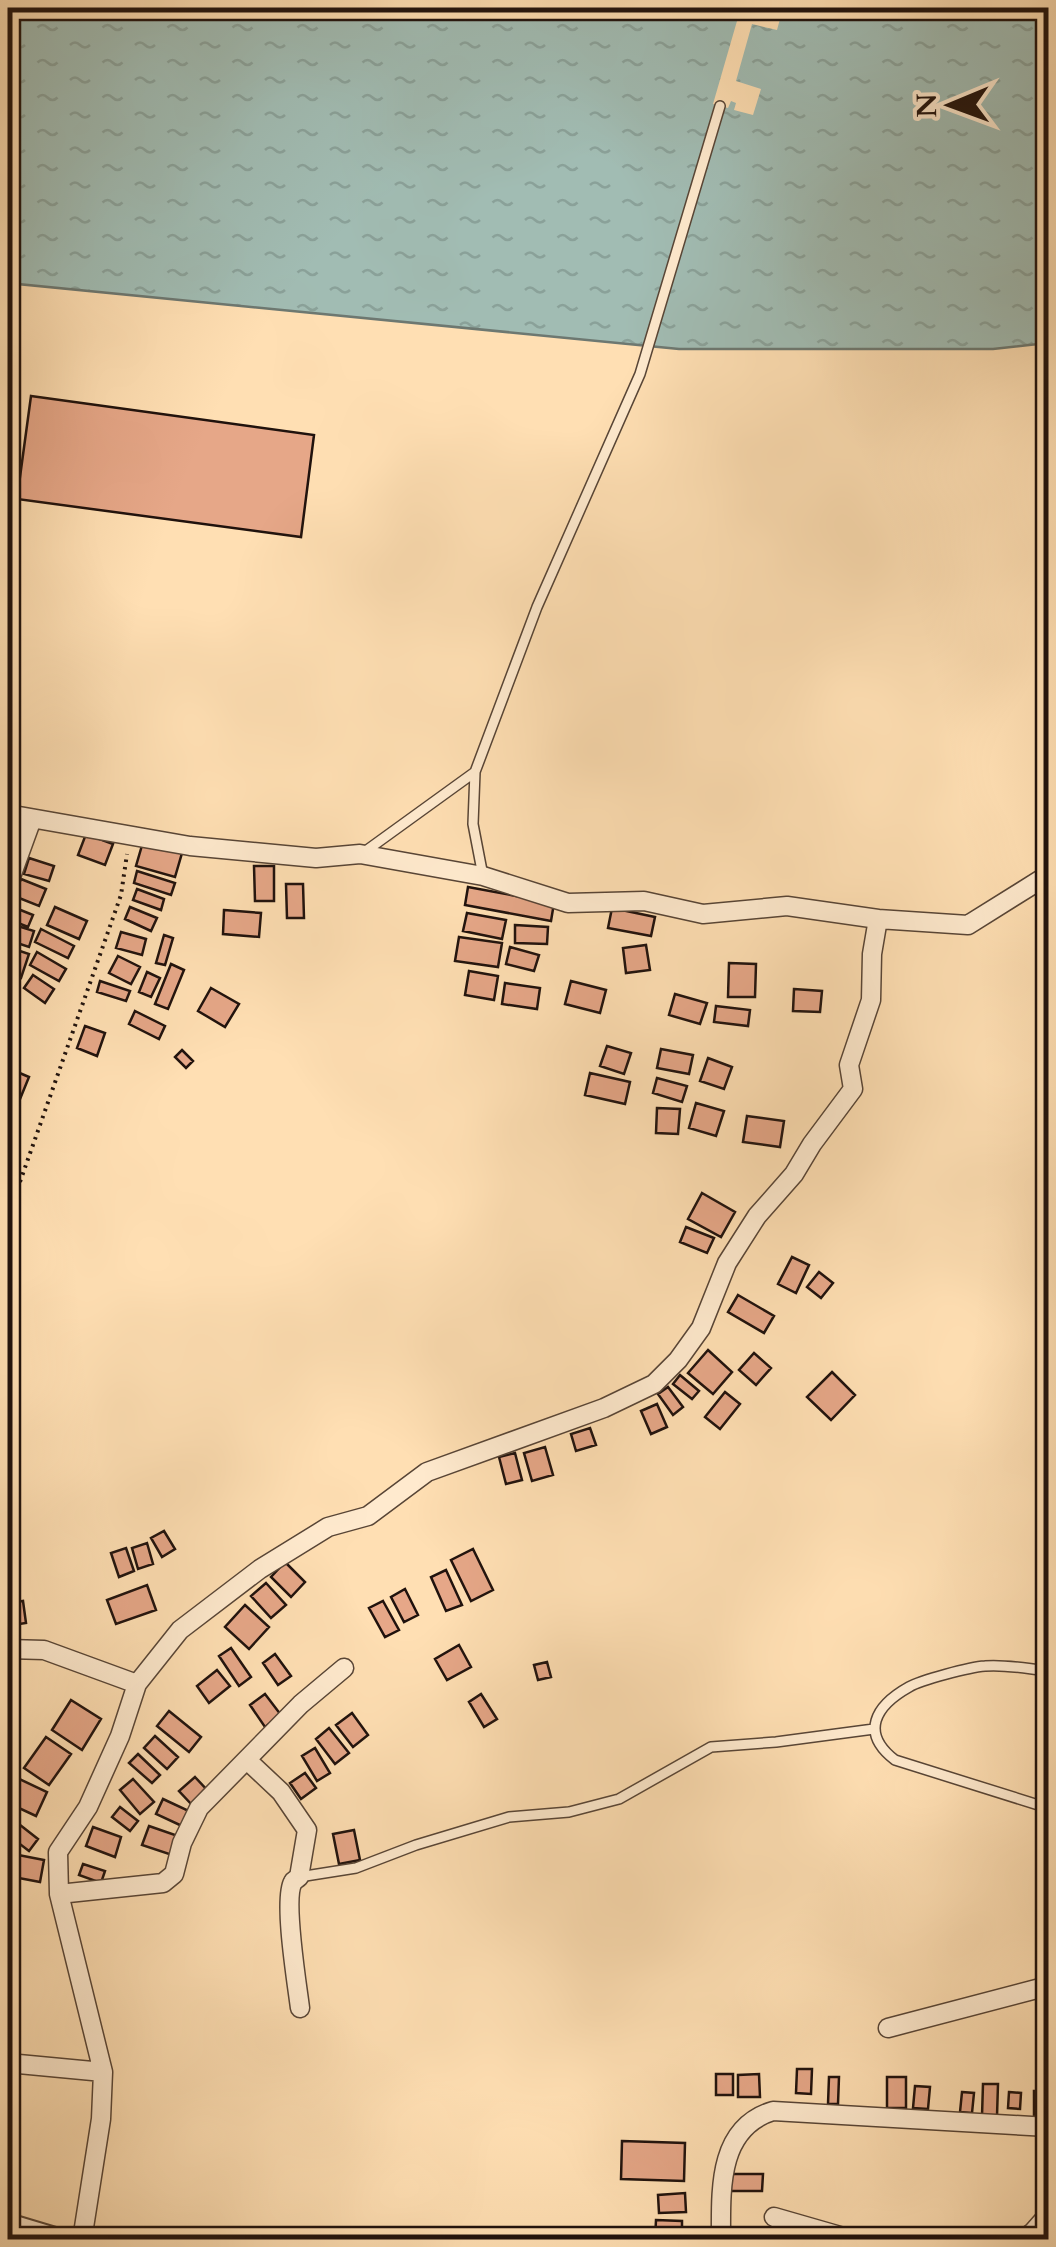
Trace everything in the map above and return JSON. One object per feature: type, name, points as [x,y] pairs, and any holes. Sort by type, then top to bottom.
[{"type":"street","points":[[8,814],[190,846],[316,858],[360,854],[483,876],[568,902],[644,901],[703,914],[787,906],[878,919],[968,925],[1048,875]]},
{"type":"street","points":[[8,885],[32,819]]},
{"type":"street","points":[[82,2240],[102,2119],[103,2072],[58,1894],[58,1852],[88,1808],[138,1684],[180,1630],[260,1570],[328,1527],[368,1516],[426,1472],[604,1408],[654,1384],[678,1360],[701,1328],[727,1263],[757,1216],[794,1174],[853,1089],[849,1065],[871,1000],[878,919]]},
{"type":"street","points":[[8,1649],[44,1650],[138,1684]]},
{"type":"street","points":[[58,1894],[163,1883],[174,1874],[182,1844],[199,1808],[302,1704],[344,1668]]},
{"type":"street","points":[[248,1761],[281,1792],[306,1830],[299,1877],[291,1885],[290,1912],[300,2008]]},
{"type":"street","points":[[888,2028],[1048,1986]]},
{"type":"street","points":[[8,2063],[103,2072]]},
{"type":"street","points":[[721,2240],[722,2180],[735,2138],[755,2116],[773,2111],[1048,2127]]},
{"type":"street","points":[[1022,2240],[1048,2215]]},
{"type":"street","points":[[774,2217],[854,2240]]},
{"type":"street","points":[[8,2225],[58,2240]]},
{"type":"lane","points":[[483,876],[473,824],[475,772],[537,607],[640,374],[720,106]]},
{"type":"lane","points":[[360,854],[475,772]]},
{"type":"lane","points":[[1048,1671],[987,1666],[910,1686],[877,1716],[874,1728],[882,1750],[895,1760],[1048,1808]]},
{"type":"lane","points":[[299,1877],[356,1868],[509,1817],[568,1812],[619,1799],[711,1747],[874,1728]]},
{"type":"path","points":[[16,1196],[121,894],[129,837]]},
{"type":"water","points":[[8,8],[1048,8],[1048,343],[993,349],[679,349],[8,283]]},
{"type":"pier","points":[[783,8],[777,30],[752,24],[736,81],[761,89],[753,115],[734,110],[736,103],[731,101],[728,108],[713,104],[737,21],[706,11]]},
{"type":"building","points":[[31,396],[314,435],[301,537],[17,499]]},
{"type":"building","points":[[86,834],[113,844],[105,865],[78,855]]},
{"type":"building","points":[[143,842],[182,853],[175,877],[136,866]]},
{"type":"building","points":[[29,858],[54,866],[49,881],[24,874]]},
{"type":"building","points":[[254,866],[274,866],[274,901],[255,901]]},
{"type":"building","points":[[137,871],[175,883],[171,895],[134,883]]},
{"type":"building","points":[[21,879],[46,889],[39,906],[14,896]]},
{"type":"building","points":[[286,884],[303,884],[304,918],[287,918]]},
{"type":"building","points":[[468,887],[554,903],[551,921],[465,905]]},
{"type":"building","points":[[137,889],[164,899],[161,910],[133,900]]},
{"type":"building","points":[[8,905],[33,915],[28,927],[8,919]]},
{"type":"building","points":[[55,907],[87,921],[79,939],[47,925]]},
{"type":"building","points":[[130,907],[157,918],[151,931],[125,919]]},
{"type":"building","points":[[612,908],[655,917],[651,936],[608,928]]},
{"type":"building","points":[[224,910],[261,913],[259,937],[223,934]]},
{"type":"building","points":[[467,913],[506,920],[502,939],[463,931]]},
{"type":"building","points":[[8,923],[34,931],[29,947],[8,940]]},
{"type":"building","points":[[515,925],[548,927],[547,944],[515,943]]},
{"type":"building","points":[[41,929],[74,946],[68,958],[35,942]]},
{"type":"building","points":[[121,932],[146,939],[142,955],[116,948]]},
{"type":"building","points":[[164,935],[173,938],[165,965],[156,963]]},
{"type":"building","points":[[459,937],[502,943],[498,967],[455,961]]},
{"type":"building","points":[[646,945],[650,970],[626,973],[623,948]]},
{"type":"building","points":[[8,947],[29,954],[21,978],[8,974]]},
{"type":"building","points":[[510,947],[539,955],[534,971],[506,964]]},
{"type":"building","points":[[37,952],[66,969],[59,981],[30,965]]},
{"type":"building","points":[[118,956],[140,967],[131,984],[109,973]]},
{"type":"building","points":[[729,963],[756,964],[755,997],[728,997]]},
{"type":"building","points":[[171,964],[184,970],[168,1009],[155,1004]]},
{"type":"building","points":[[469,971],[498,976],[494,1000],[465,995]]},
{"type":"building","points":[[147,972],[160,978],[151,997],[139,992]]},
{"type":"building","points":[[33,975],[54,989],[45,1003],[24,988]]},
{"type":"building","points":[[100,981],[130,991],[126,1001],[97,992]]},
{"type":"building","points":[[571,981],[606,990],[600,1013],[565,1004]]},
{"type":"building","points":[[8,983],[19,988],[13,1003],[8,1001]]},
{"type":"building","points":[[505,983],[540,988],[537,1009],[502,1004]]},
{"type":"building","points":[[211,988],[239,1004],[225,1027],[198,1011]]},
{"type":"building","points":[[794,989],[822,991],[820,1012],[793,1011]]},
{"type":"building","points":[[675,994],[707,1003],[700,1024],[669,1015]]},
{"type":"building","points":[[716,1006],[750,1010],[748,1026],[714,1022]]},
{"type":"building","points":[[135,1011],[165,1026],[159,1039],[129,1024]]},
{"type":"building","points":[[85,1026],[105,1033],[97,1056],[77,1048]]},
{"type":"building","points":[[607,1046],[631,1053],[624,1074],[600,1066]]},
{"type":"building","points":[[661,1049],[693,1055],[689,1074],[657,1068]]},
{"type":"building","points":[[182,1050],[193,1061],[186,1068],[175,1057]]},
{"type":"building","points":[[708,1058],[732,1067],[724,1089],[700,1081]]},
{"type":"building","points":[[8,1068],[29,1077],[20,1099],[8,1094]]},
{"type":"building","points":[[590,1073],[630,1082],[625,1104],[585,1095]]},
{"type":"building","points":[[657,1078],[687,1086],[682,1102],[653,1093]]},
{"type":"building","points":[[696,1103],[724,1111],[716,1136],[689,1128]]},
{"type":"building","points":[[657,1108],[680,1109],[678,1134],[656,1133]]},
{"type":"building","points":[[747,1116],[784,1121],[780,1147],[743,1142]]},
{"type":"building","points":[[702,1193],[735,1212],[721,1237],[688,1219]]},
{"type":"building","points":[[686,1227],[714,1238],[707,1253],[680,1242]]},
{"type":"building","points":[[792,1257],[809,1265],[796,1293],[778,1284]]},
{"type":"building","points":[[819,1272],[833,1283],[821,1298],[807,1287]]},
{"type":"building","points":[[738,1295],[774,1316],[764,1333],[728,1312]]},
{"type":"building","points":[[708,1350],[732,1372],[713,1394],[688,1373]]},
{"type":"building","points":[[754,1353],[771,1368],[756,1385],[739,1370]]},
{"type":"building","points":[[832,1372],[855,1395],[831,1420],[807,1397]]},
{"type":"building","points":[[680,1375],[699,1391],[692,1399],[673,1384]]},
{"type":"building","points":[[668,1387],[683,1407],[673,1415],[658,1394]]},
{"type":"building","points":[[725,1392],[740,1404],[720,1429],[705,1417]]},
{"type":"building","points":[[657,1404],[667,1427],[651,1434],[641,1411]]},
{"type":"building","points":[[590,1428],[596,1445],[576,1451],[571,1434]]},
{"type":"building","points":[[545,1447],[553,1475],[532,1481],[524,1453]]},
{"type":"building","points":[[515,1453],[522,1480],[506,1484],[499,1457]]},
{"type":"building","points":[[164,1531],[175,1549],[162,1557],[151,1538]]},
{"type":"building","points":[[147,1543],[153,1564],[138,1569],[132,1548]]},
{"type":"building","points":[[126,1548],[134,1571],[119,1577],[111,1553]]},
{"type":"building","points":[[473,1549],[493,1590],[471,1601],[451,1560]]},
{"type":"building","points":[[285,1562],[305,1582],[291,1597],[271,1577]]},
{"type":"building","points":[[446,1570],[462,1605],[446,1611],[431,1577]]},
{"type":"building","points":[[266,1583],[286,1605],[271,1618],[251,1596]]},
{"type":"building","points":[[147,1585],[156,1610],[116,1624],[107,1600]]},
{"type":"building","points":[[405,1589],[418,1615],[404,1622],[391,1597]]},
{"type":"building","points":[[23,1601],[26,1623],[12,1625],[9,1603]]},
{"type":"building","points":[[383,1601],[399,1630],[385,1637],[369,1608]]},
{"type":"building","points":[[245,1605],[269,1627],[249,1649],[225,1627]]},
{"type":"building","points":[[459,1645],[471,1667],[447,1680],[435,1659]]},
{"type":"building","points":[[231,1648],[251,1677],[239,1686],[219,1656]]},
{"type":"building","points":[[275,1654],[291,1676],[278,1685],[263,1663]]},
{"type":"building","points":[[547,1662],[551,1677],[538,1680],[534,1665]]},
{"type":"building","points":[[217,1670],[230,1686],[209,1703],[197,1686]]},
{"type":"building","points":[[265,1694],[281,1715],[265,1727],[250,1705]]},
{"type":"building","points":[[481,1694],[497,1719],[484,1727],[469,1702]]},
{"type":"building","points":[[71,1700],[101,1719],[82,1750],[52,1730]]},
{"type":"building","points":[[169,1711],[201,1737],[189,1752],[157,1726]]},
{"type":"building","points":[[352,1713],[368,1735],[353,1747],[336,1725]]},
{"type":"building","points":[[329,1728],[349,1753],[335,1764],[316,1739]]},
{"type":"building","points":[[155,1736],[178,1757],[167,1769],[144,1748]]},
{"type":"building","points":[[46,1737],[71,1754],[49,1785],[24,1768]]},
{"type":"building","points":[[315,1748],[330,1773],[317,1781],[302,1756]]},
{"type":"building","points":[[138,1754],[160,1775],[152,1783],[129,1763]]},
{"type":"building","points":[[305,1773],[316,1788],[301,1799],[290,1783]]},
{"type":"building","points":[[13,1776],[47,1792],[36,1816],[8,1803]]},
{"type":"building","points":[[195,1777],[208,1791],[193,1806],[179,1791]]},
{"type":"building","points":[[133,1779],[154,1802],[140,1814],[120,1790]]},
{"type":"building","points":[[163,1799],[189,1811],[182,1826],[156,1814]]},
{"type":"building","points":[[120,1807],[138,1821],[130,1831],[112,1817]]},
{"type":"building","points":[[15,1821],[38,1839],[29,1851],[8,1835]]},
{"type":"building","points":[[149,1826],[178,1836],[172,1855],[142,1845]]},
{"type":"building","points":[[93,1827],[121,1837],[115,1857],[86,1846]]},
{"type":"building","points":[[354,1830],[360,1860],[339,1864],[333,1834]]},
{"type":"building","points":[[8,1853],[44,1860],[40,1882],[8,1876]]},
{"type":"building","points":[[83,1864],[105,1871],[101,1883],[79,1875]]},
{"type":"building","points":[[797,2069],[812,2069],[811,2094],[796,2093]]},
{"type":"building","points":[[716,2074],[733,2074],[733,2095],[716,2095]]},
{"type":"building","points":[[759,2074],[760,2097],[738,2097],[738,2075]]},
{"type":"building","points":[[829,2077],[839,2077],[838,2104],[828,2104]]},
{"type":"building","points":[[887,2077],[906,2077],[906,2108],[887,2108]]},
{"type":"building","points":[[983,2084],[998,2084],[997,2116],[982,2116]]},
{"type":"building","points":[[915,2086],[930,2087],[928,2109],[913,2108]]},
{"type":"building","points":[[1034,2091],[1047,2091],[1046,2120],[1034,2120]]},
{"type":"building","points":[[962,2092],[974,2093],[972,2113],[960,2112]]},
{"type":"building","points":[[1009,2092],[1021,2093],[1020,2109],[1008,2108]]},
{"type":"building","points":[[622,2141],[685,2143],[684,2181],[621,2179]]},
{"type":"building","points":[[727,2174],[763,2174],[762,2191],[726,2191]]},
{"type":"building","points":[[685,2193],[686,2212],[659,2213],[658,2195]]},
{"type":"building","points":[[656,2220],[682,2221],[682,2240],[655,2240]]}]
